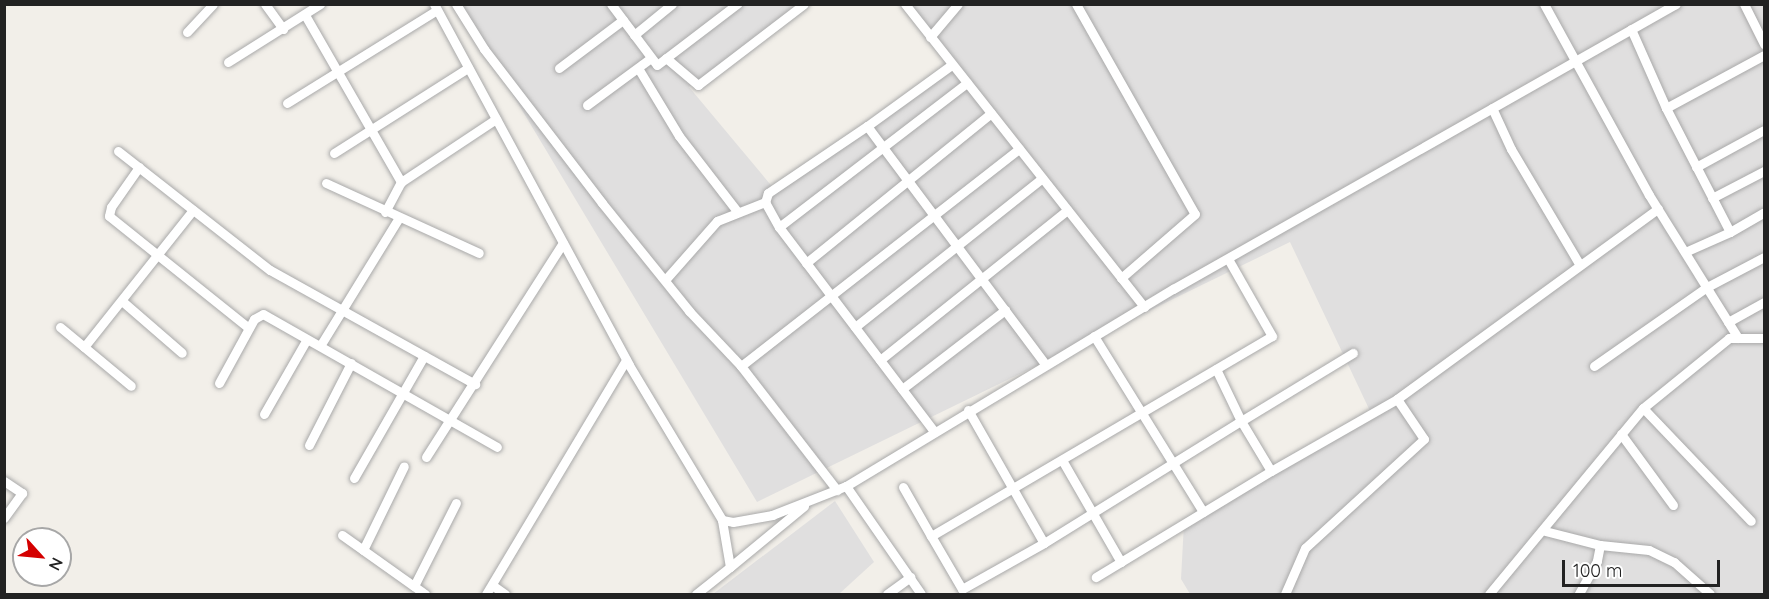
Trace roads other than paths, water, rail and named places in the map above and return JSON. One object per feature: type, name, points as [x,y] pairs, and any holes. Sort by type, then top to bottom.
[{"type":"street","points":[[187,32],[213,4]]},
{"type":"street","points":[[265,4],[282,29]]},
{"type":"street","points":[[228,62],[320,4]]},
{"type":"street","points":[[456,4],[484,49],[665,280],[706,331],[741,366],[841,488],[921,594]]},
{"type":"street","points":[[611,4],[657,65],[736,4]]},
{"type":"street","points":[[634,34],[672,4]]},
{"type":"street","points":[[666,58],[698,85],[804,4]]},
{"type":"street","points":[[905,4],[950,66],[967,83],[1144,307]]},
{"type":"street","points":[[930,37],[958,4]]},
{"type":"street","points":[[1076,4],[1195,214],[1121,278]]},
{"type":"street","points":[[1544,4],[1658,209],[1738,338]]},
{"type":"street","points":[[722,520],[772,515],[841,488],[1045,364],[1676,4]]},
{"type":"street","points":[[1744,4],[1764,44]]},
{"type":"street","points":[[287,103],[436,7],[626,360],[722,520],[730,567]]},
{"type":"street","points":[[305,15],[401,182]]},
{"type":"street","points":[[559,68],[622,20]]},
{"type":"street","points":[[1631,29],[1666,108],[1730,232]]},
{"type":"street","points":[[1666,108],[1764,55]]},
{"type":"street","points":[[586,105],[651,58]]},
{"type":"street","points":[[934,431],[779,227],[765,202],[768,193],[950,66]]},
{"type":"street","points":[[334,153],[468,68]]},
{"type":"street","points":[[638,68],[679,136],[737,211]]},
{"type":"street","points":[[779,227],[967,83]]},
{"type":"street","points":[[1491,108],[1511,149],[1580,265]]},
{"type":"street","points":[[806,262],[991,113]]},
{"type":"street","points":[[385,212],[401,182],[496,119]]},
{"type":"street","points":[[867,126],[1045,364]]},
{"type":"street","points":[[1696,167],[1764,130]]},
{"type":"street","points":[[741,366],[1019,149]]},
{"type":"street","points":[[118,151],[270,270],[340,311],[475,384]]},
{"type":"street","points":[[139,167],[111,207],[109,216],[249,328]]},
{"type":"street","points":[[1712,198],[1764,171]]},
{"type":"street","points":[[855,327],[1042,178]]},
{"type":"street","points":[[326,183],[398,219],[478,253]]},
{"type":"street","points":[[665,280],[705,231],[737,211],[765,202]]},
{"type":"street","points":[[1096,577],[1271,471],[1397,399],[1658,209]]},
{"type":"street","points":[[84,347],[160,256],[193,210]]},
{"type":"street","points":[[880,360],[1067,210]]},
{"type":"street","points":[[1685,252],[1730,232],[1764,212]]},
{"type":"street","points":[[320,346],[398,219]]},
{"type":"street","points":[[426,457],[475,384],[563,243]]},
{"type":"street","points":[[1594,366],[1707,287],[1764,257]]},
{"type":"street","points":[[931,537],[1272,336],[1228,259]]},
{"type":"street","points":[[122,302],[182,353]]},
{"type":"street","points":[[1728,322],[1764,302]]},
{"type":"street","points":[[902,389],[1005,310]]},
{"type":"street","points":[[219,383],[258,313],[263,314],[452,419],[497,447]]},
{"type":"street","points":[[60,327],[131,386]]},
{"type":"street","points":[[1094,336],[1203,512]]},
{"type":"street","points":[[1489,594],[1545,531],[1643,408],[1729,338],[1763,339]]},
{"type":"street","points":[[264,414],[308,339]]},
{"type":"street","points":[[903,487],[962,589],[1044,543],[1353,353]]},
{"type":"street","points":[[354,478],[424,356]]},
{"type":"street","points":[[486,594],[626,360]]},
{"type":"street","points":[[309,445],[351,363]]},
{"type":"street","points":[[1215,369],[1241,421],[1271,471]]},
{"type":"street","points":[[1285,594],[1305,548],[1424,439],[1397,399]]},
{"type":"street","points":[[1643,408],[1751,521]]},
{"type":"street","points":[[968,410],[1044,543]]},
{"type":"street","points":[[1621,434],[1673,505]]},
{"type":"street","points":[[1062,460],[1121,562]]},
{"type":"street","points":[[363,550],[404,466]]},
{"type":"street","points":[[4,481],[22,493],[4,518]]},
{"type":"street","points":[[696,594],[811,501]]},
{"type":"street","points":[[414,586],[456,503]]},
{"type":"street","points":[[1545,531],[1600,545],[1649,550],[1674,562],[1710,594]]},
{"type":"street","points":[[342,535],[425,594]]},
{"type":"street","points":[[1579,594],[1597,561],[1600,545]]},
{"type":"street","points":[[887,594],[910,577]]},
{"type":"street","points":[[492,585],[505,594]]}]
